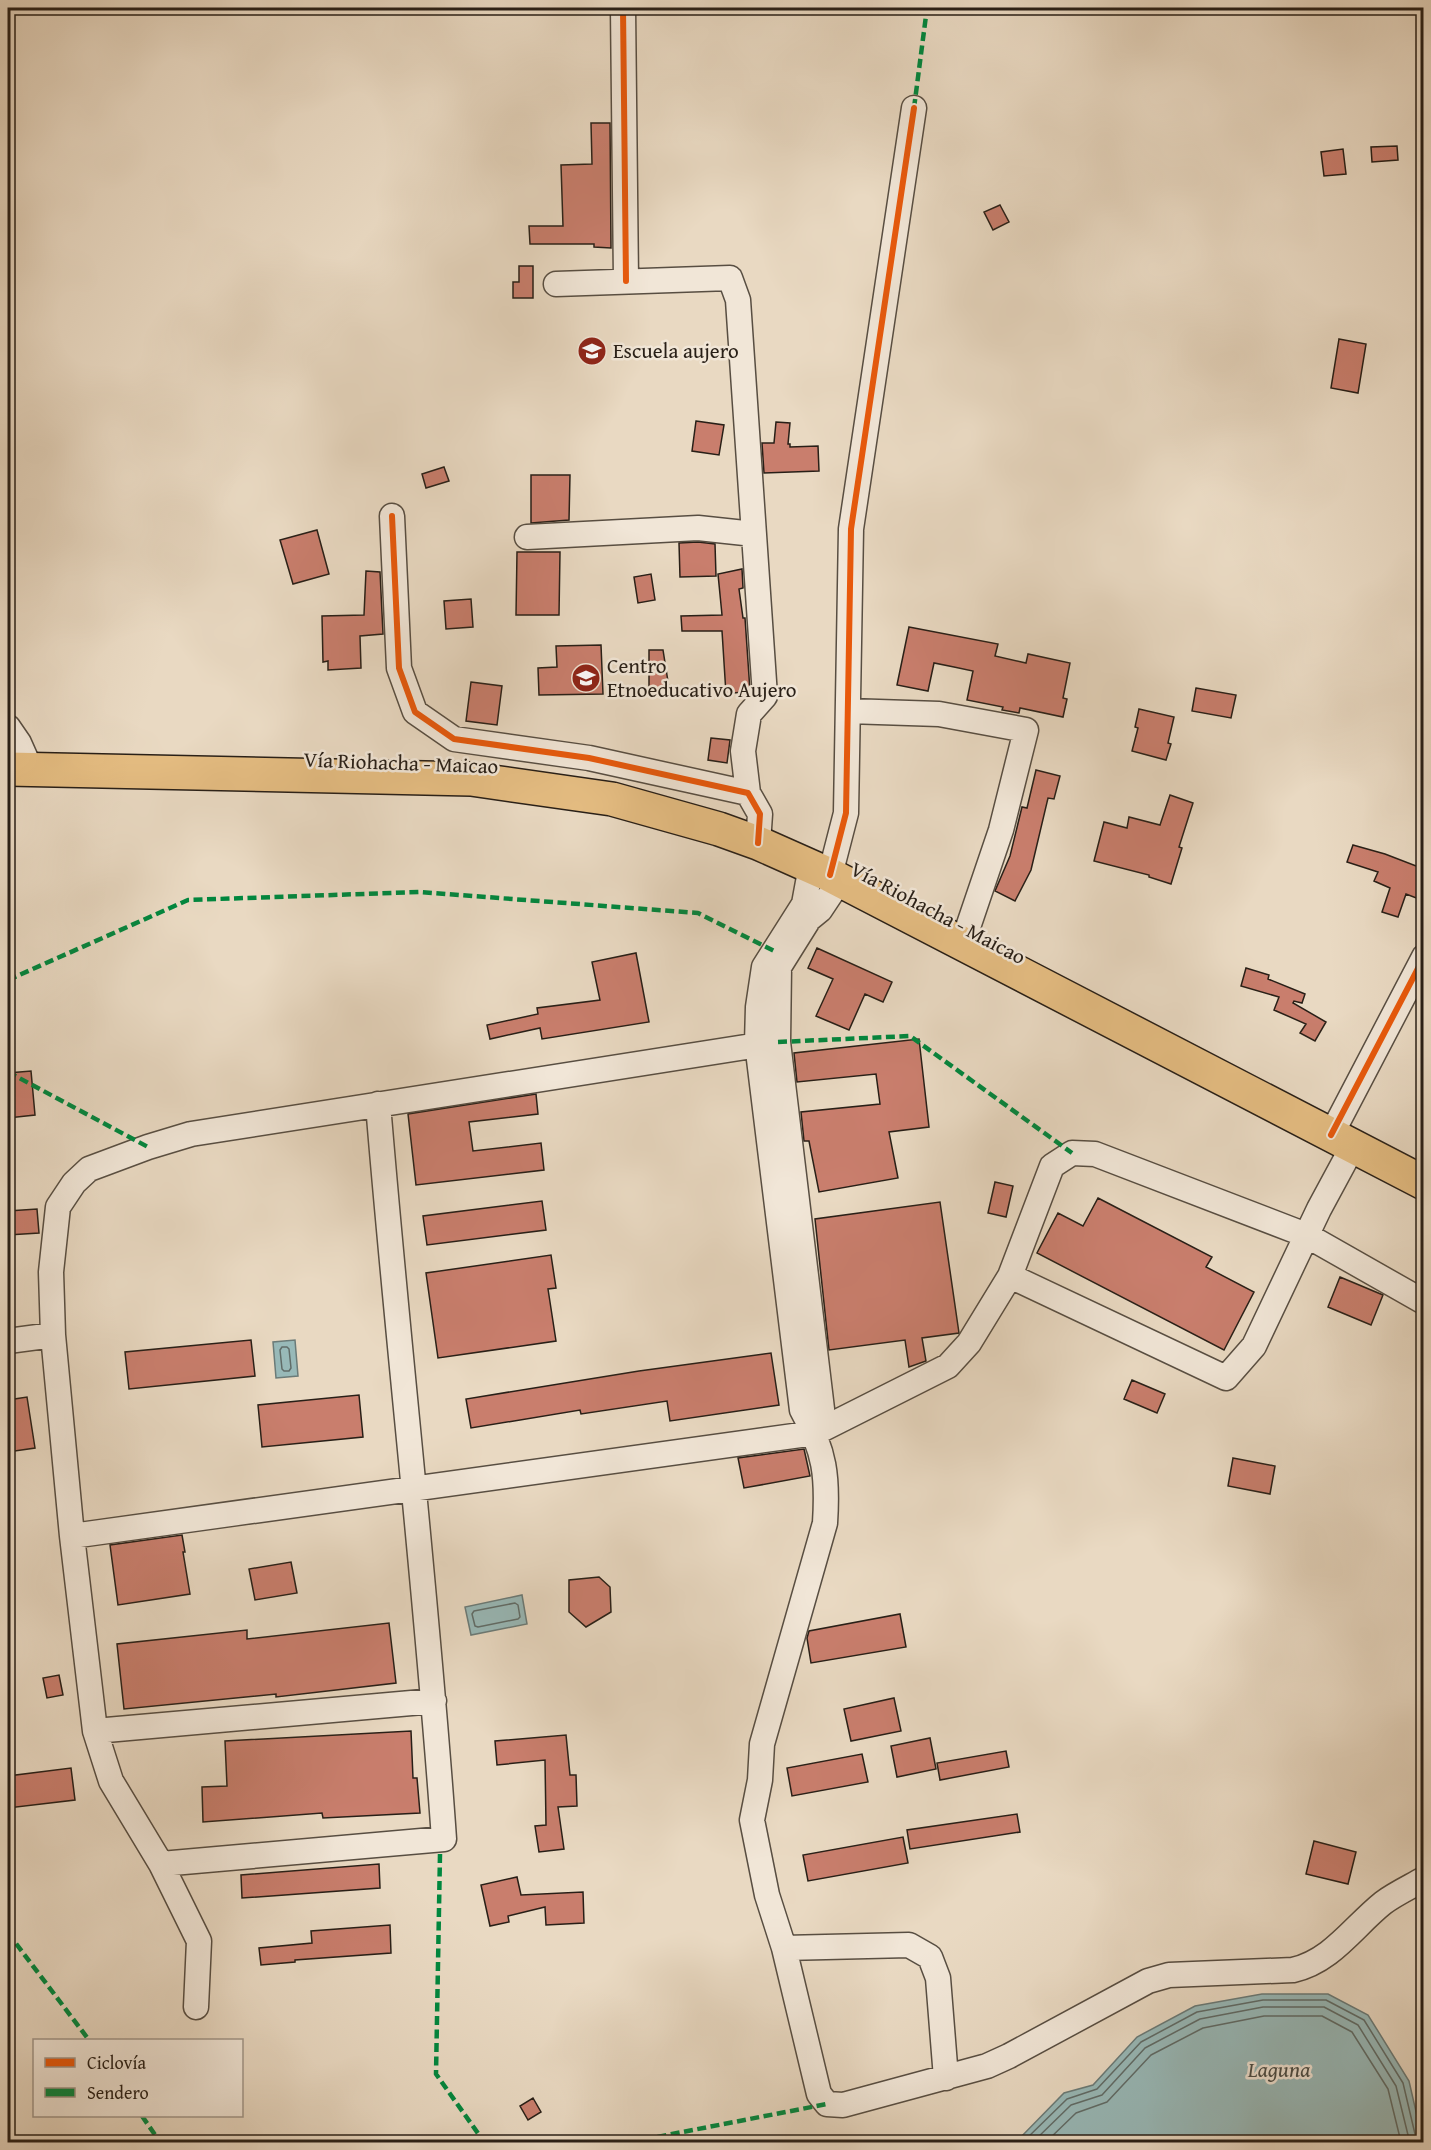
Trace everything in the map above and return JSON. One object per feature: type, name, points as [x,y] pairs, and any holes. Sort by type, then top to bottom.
[{"type":"highway","name":"Vía Riohacha - Maicao","points":[[19,769],[471,779],[612,799],[718,829],[758,843],[827,874],[963,942],[999,964],[1424,1183]]},
{"type":"street","points":[[623,8],[626,281]]},
{"type":"street","points":[[914,108],[851,530],[846,813],[827,874],[812,907],[764,967],[758,1007],[767,1043],[802,1410],[821,1449],[827,1493],[825,1523],[762,1743],[760,1780],[752,1820],[767,1894],[784,1948],[819,2094],[827,2104],[843,2105],[987,2066],[1148,1982],[1169,1975],[1293,1970],[1309,1967],[1324,1958],[1385,1901],[1424,1879]]},
{"type":"street","points":[[556,284],[730,278],[738,300],[765,696],[748,714],[743,752],[748,794],[760,814],[758,843]]},
{"type":"street","points":[[392,516],[399,668],[415,712],[454,739],[589,758],[748,794]]},
{"type":"street","points":[[527,537],[699,528],[754,534]]},
{"type":"street","points":[[848,711],[939,714],[1026,730],[1001,830],[963,942]]},
{"type":"street","points":[[8,727],[19,743],[19,769]]},
{"type":"street","points":[[1010,1276],[1226,1378],[1254,1346],[1306,1235],[1342,1141],[1424,957]]},
{"type":"street","points":[[196,2007],[199,1941],[160,1863],[111,1781],[95,1731],[72,1536],[53,1335],[51,1272],[58,1207],[74,1184],[90,1169],[148,1146],[191,1134],[767,1043]]},
{"type":"street","points":[[160,1863],[444,1839],[434,1701],[393,1286],[378,1104]]},
{"type":"street","points":[[72,1536],[815,1433],[948,1366],[969,1343],[1010,1276],[1052,1166],[1072,1153],[1095,1154],[1306,1235],[1424,1302]]},
{"type":"street","points":[[8,1341],[53,1335]]},
{"type":"street","points":[[95,1731],[434,1701]]},
{"type":"street","points":[[784,1948],[909,1945],[930,1957],[938,1978],[946,2078]]},
{"type":"water","points":[[295,1340],[298,1376],[276,1378],[273,1342]]},
{"type":"water","points":[[522,1595],[527,1624],[471,1635],[465,1607]]},
{"type":"water","name":"Laguna","points":[[1262,1994],[1328,1994],[1368,2015],[1409,2081],[1423,2142],[1016,2142],[1064,2093],[1093,2085],[1137,2037],[1195,2006]]},
{"type":"building","points":[[591,123],[610,123],[611,248],[594,247],[594,244],[530,244],[529,226],[563,226],[561,165],[592,164]]},
{"type":"building","points":[[1397,146],[1398,160],[1372,162],[1371,147]]},
{"type":"building","points":[[1343,149],[1346,174],[1324,176],[1321,152]]},
{"type":"building","points":[[1000,205],[1009,222],[993,230],[984,212]]},
{"type":"building","points":[[519,266],[533,266],[533,298],[513,298],[513,282],[519,282]]},
{"type":"building","points":[[1339,339],[1366,344],[1358,393],[1331,388]]},
{"type":"building","points":[[696,421],[724,425],[719,455],[692,451]]},
{"type":"building","points":[[776,422],[790,423],[788,444],[790,447],[818,446],[819,471],[764,473],[762,443],[774,443]]},
{"type":"building","points":[[444,467],[449,481],[426,488],[422,474]]},
{"type":"building","points":[[531,475],[570,475],[569,520],[531,523]]},
{"type":"building","points":[[317,530],[329,574],[293,584],[280,540]]},
{"type":"building","points":[[679,543],[715,544],[716,576],[680,577]]},
{"type":"building","points":[[517,552],[560,552],[559,615],[516,615]]},
{"type":"building","points":[[742,569],[743,588],[739,589],[743,618],[745,618],[750,691],[726,694],[722,631],[682,631],[681,616],[722,615],[718,574]]},
{"type":"building","points":[[366,571],[380,572],[383,634],[360,636],[361,668],[328,670],[328,661],[323,662],[322,616],[364,615]]},
{"type":"building","points":[[651,574],[655,600],[638,603],[634,577]]},
{"type":"building","points":[[471,599],[473,627],[446,629],[444,601]]},
{"type":"building","points":[[909,627],[998,644],[995,656],[1026,663],[1028,654],[1070,663],[1063,698],[1067,699],[1063,717],[1020,708],[1019,713],[1002,710],[1003,707],[967,700],[973,671],[934,663],[928,691],[897,685]]},
{"type":"building","points":[[601,645],[603,694],[539,695],[538,668],[557,667],[556,646]]},
{"type":"building","points":[[649,650],[663,650],[669,688],[649,688]]},
{"type":"building","points":[[471,682],[502,686],[497,725],[466,721]]},
{"type":"building","points":[[1196,688],[1236,695],[1231,718],[1192,711]]},
{"type":"building","points":[[1139,709],[1174,717],[1168,743],[1171,744],[1166,760],[1132,751],[1138,728],[1135,727]]},
{"type":"building","points":[[711,738],[730,740],[727,763],[708,760]]},
{"type":"building","points":[[1036,770],[1060,776],[1054,799],[1048,798],[1031,870],[1015,901],[995,891],[1010,856],[1022,807],[1027,808]]},
{"type":"building","points":[[1170,795],[1193,803],[1179,847],[1182,848],[1171,884],[1149,877],[1149,875],[1094,861],[1104,822],[1127,828],[1129,817],[1160,825]]},
{"type":"building","points":[[1353,845],[1424,869],[1424,901],[1406,894],[1398,917],[1382,912],[1390,888],[1374,881],[1378,872],[1347,862]]},
{"type":"building","points":[[817,948],[892,982],[883,1002],[865,994],[849,1030],[816,1016],[833,979],[808,968]]},
{"type":"building","points":[[636,953],[649,1022],[542,1039],[540,1028],[490,1039],[487,1025],[538,1014],[537,1008],[600,1000],[592,962]]},
{"type":"building","points":[[1246,968],[1269,975],[1268,979],[1305,994],[1302,1003],[1294,1001],[1293,1003],[1326,1022],[1315,1041],[1300,1033],[1306,1024],[1274,1010],[1279,997],[1241,986]]},
{"type":"building","points":[[919,1039],[929,1127],[889,1132],[898,1178],[819,1192],[809,1141],[804,1141],[801,1112],[880,1104],[876,1074],[797,1082],[794,1053]]},
{"type":"building","points":[[31,1071],[35,1115],[8,1118],[8,1073]]},
{"type":"building","points":[[536,1094],[538,1114],[469,1122],[473,1151],[541,1143],[544,1170],[416,1185],[408,1114]]},
{"type":"building","points":[[995,1182],[1013,1186],[1006,1217],[988,1213]]},
{"type":"building","points":[[1098,1198],[1212,1257],[1206,1267],[1254,1292],[1224,1350],[1037,1253],[1058,1213],[1083,1226]]},
{"type":"building","points":[[542,1201],[546,1230],[427,1245],[423,1216]]},
{"type":"building","points":[[940,1202],[959,1333],[922,1338],[926,1361],[909,1367],[905,1340],[829,1350],[815,1219]]},
{"type":"building","points":[[37,1209],[39,1233],[8,1235],[8,1211]]},
{"type":"building","points":[[551,1255],[556,1288],[548,1289],[556,1341],[438,1358],[426,1273]]},
{"type":"building","points":[[1340,1277],[1383,1295],[1371,1325],[1328,1307]]},
{"type":"building","points":[[251,1340],[255,1376],[129,1389],[125,1352]]},
{"type":"building","points":[[771,1353],[779,1405],[670,1421],[667,1401],[581,1414],[580,1410],[471,1428],[466,1399],[639,1371]]},
{"type":"building","points":[[1132,1380],[1165,1394],[1157,1413],[1124,1399]]},
{"type":"building","points":[[359,1395],[363,1437],[262,1447],[258,1405]]},
{"type":"building","points":[[27,1397],[35,1448],[8,1452],[8,1400]]},
{"type":"building","points":[[804,1449],[810,1476],[744,1488],[738,1458]]},
{"type":"building","points":[[1233,1458],[1275,1466],[1270,1494],[1228,1486]]},
{"type":"building","points":[[182,1535],[190,1594],[118,1605],[110,1545]]},
{"type":"building","points":[[291,1562],[297,1593],[255,1600],[249,1569]]},
{"type":"building","points":[[599,1577],[610,1587],[611,1612],[586,1627],[569,1612],[569,1580]]},
{"type":"building","points":[[900,1614],[906,1647],[811,1663],[807,1638],[809,1631]]},
{"type":"building","points":[[389,1623],[396,1683],[276,1697],[276,1694],[124,1709],[117,1644],[247,1630],[247,1639]]},
{"type":"building","points":[[59,1675],[63,1695],[47,1698],[43,1678]]},
{"type":"building","points":[[894,1698],[901,1731],[851,1741],[844,1709]]},
{"type":"building","points":[[411,1731],[413,1778],[417,1778],[420,1813],[323,1818],[322,1813],[203,1822],[202,1787],[227,1786],[225,1741]]},
{"type":"building","points":[[566,1735],[570,1775],[576,1775],[577,1806],[558,1807],[564,1849],[539,1852],[535,1826],[546,1825],[545,1760],[497,1765],[495,1741]]},
{"type":"building","points":[[930,1738],[936,1769],[897,1777],[891,1746]]},
{"type":"building","points":[[1006,1751],[1009,1767],[940,1780],[937,1763]]},
{"type":"building","points":[[862,1754],[868,1782],[792,1796],[787,1768]]},
{"type":"building","points":[[71,1768],[75,1800],[8,1808],[8,1776]]},
{"type":"building","points":[[1017,1814],[1020,1832],[910,1849],[907,1830]]},
{"type":"building","points":[[903,1837],[908,1863],[808,1881],[803,1855]]},
{"type":"building","points":[[1314,1841],[1356,1852],[1348,1884],[1306,1874]]},
{"type":"building","points":[[379,1864],[380,1888],[242,1898],[241,1875]]},
{"type":"building","points":[[517,1877],[521,1895],[583,1892],[584,1923],[546,1925],[545,1907],[508,1916],[509,1922],[490,1926],[481,1885]]},
{"type":"building","points":[[390,1925],[391,1953],[295,1960],[295,1962],[261,1965],[259,1948],[312,1943],[311,1931]]},
{"type":"building","points":[[533,2098],[541,2112],[528,2120],[520,2106]]},
{"type":"marked path","points":[[914,108],[927,8]]},
{"type":"marked path","points":[[8,980],[188,900],[419,892],[698,913],[774,951]]},
{"type":"marked path","points":[[778,1042],[910,1036],[1072,1153]]},
{"type":"marked path","points":[[8,1072],[148,1147]]},
{"type":"marked path","points":[[440,1854],[436,2074],[482,2139],[491,2142]]},
{"type":"marked path","points":[[8,1933],[88,2039]]},
{"type":"marked path","points":[[631,2142],[827,2104]]},
{"type":"marked path","points":[[143,2117],[160,2142]]},
{"type":"cycle path","points":[[623,8],[626,281]]},
{"type":"cycle path","points":[[830,875],[846,813],[851,529],[914,108]]},
{"type":"cycle path","points":[[392,516],[399,668],[415,712],[454,739],[589,758],[748,793],[760,814],[758,843]]},
{"type":"cycle path","points":[[1331,1135],[1424,957]]},
{"type":"place","name":"Escuela aujero","points":[[592,351]]},
{"type":"place","name":"Centro Etnoeducativo Aujero","points":[[586,678]]}]
